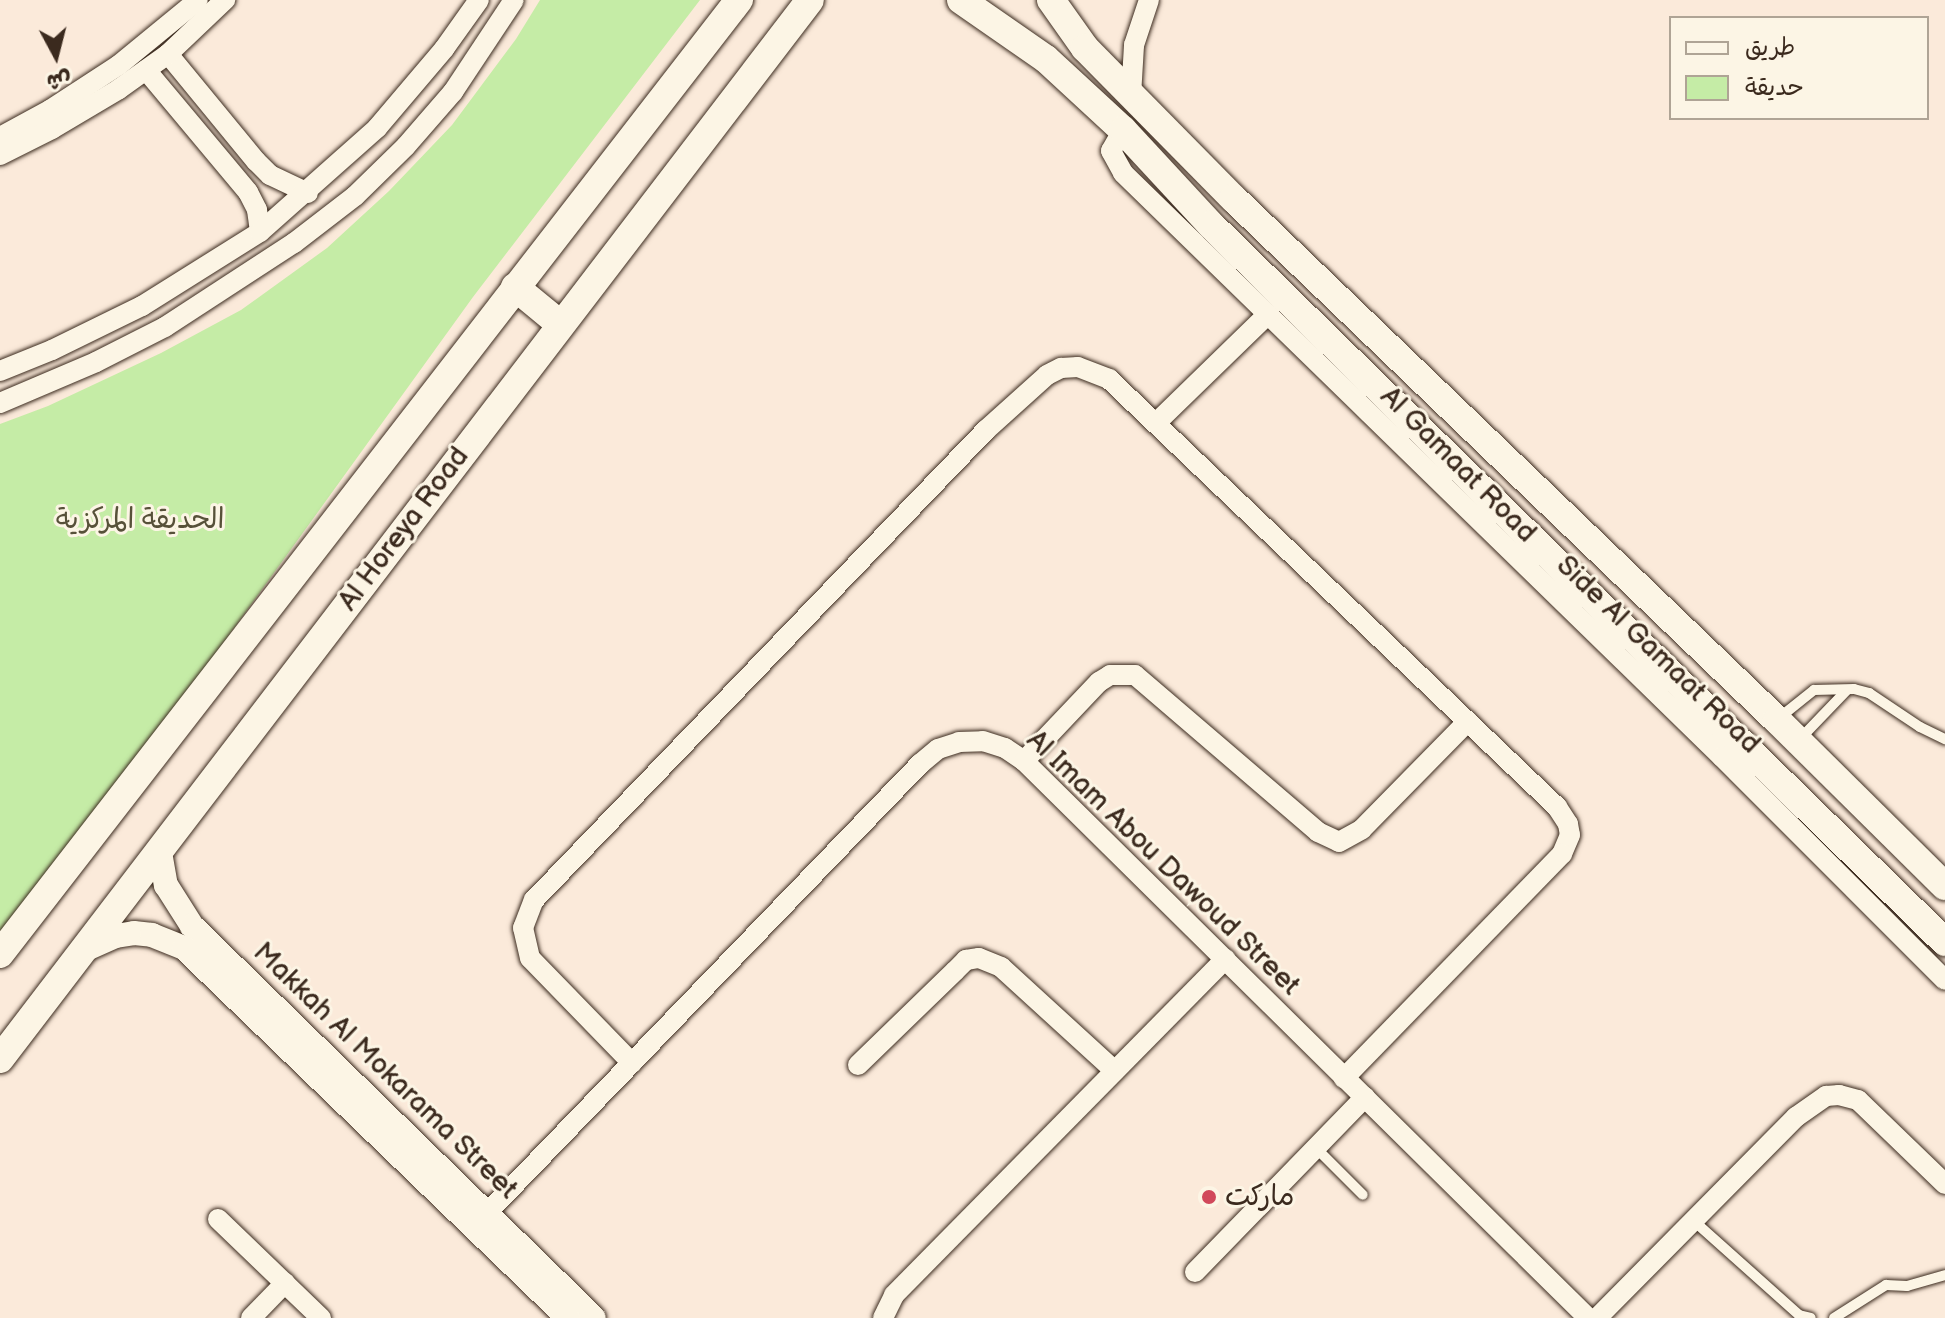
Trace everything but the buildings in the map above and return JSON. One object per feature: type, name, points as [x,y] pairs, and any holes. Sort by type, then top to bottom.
[{"type":"main road","name":"Al Horeya Road","points":[[0,954],[739,0]]},
{"type":"main road","name":"Al Gamaat Road","points":[[961,0],[1046,59],[1123,130],[1211,225],[1277,306],[1745,748],[1945,942]]},
{"type":"main road","name":"Al Gamaat Road","points":[[1051,0],[1085,48],[1138,103],[1400,360],[1799,740],[1945,886]]},
{"type":"main road","name":"Al Horeya Road","points":[[0,1059],[560,324],[812,2]]},
{"type":"main road","points":[[1123,130],[1138,103]]},
{"type":"main road","points":[[515,287],[560,324]]},
{"type":"main road","points":[[1745,748],[1777,720]]},
{"type":"street","points":[[0,137],[50,110],[119,65],[198,0]]},
{"type":"street","points":[[0,155],[75,116],[146,70],[168,54],[225,0]]},
{"type":"street","points":[[0,371],[142,306],[260,232],[308,193],[412,90],[479,0]]},
{"type":"street","points":[[0,403],[96,362],[165,327],[294,243],[355,196],[406,146],[453,92],[514,0]]},
{"type":"street","points":[[1138,103],[1134,45],[1149,0]]},
{"type":"street","points":[[168,54],[270,175],[308,193]]},
{"type":"street","points":[[146,70],[248,192],[257,210],[260,232]]},
{"type":"street","points":[[1156,423],[1277,306]]},
{"type":"street","name":"Side Al Gamaat Road","points":[[1277,306],[1945,980]]},
{"type":"street","points":[[632,1063],[530,958],[523,928],[534,900],[1033,385],[1061,368],[1095,370],[1109,379],[1564,815],[1570,835],[1567,845],[1344,1078]]},
{"type":"street","points":[[1024,761],[1099,682],[1110,675],[1135,675],[1146,680],[1318,832],[1339,842],[1362,829],[1468,721]]},
{"type":"street","name":"Al Imam Abou Dawoud Street","points":[[487,1213],[938,749],[959,742],[983,741],[1005,748],[1024,761],[1588,1318]]},
{"type":"street","name":"Makkah Al Mokarama Street","points":[[160,852],[166,885],[181,914],[252,997],[563,1316]]},
{"type":"street","name":"Makkah Al Mokarama Street","points":[[84,950],[116,936],[134,933],[168,940],[252,997],[487,1213],[594,1318]]},
{"type":"street","points":[[858,1065],[966,960],[979,958],[1001,967],[1115,1071]]},
{"type":"street","points":[[883,1318],[894,1295],[1225,959]]},
{"type":"street","points":[[1597,1318],[1796,1117],[1826,1096],[1839,1095],[1858,1100],[1945,1184]]},
{"type":"street","points":[[1195,1272],[1365,1097]]},
{"type":"street","points":[[218,1219],[321,1318]]},
{"type":"street","points":[[251,1318],[285,1283]]},
{"type":"lane","points":[[1777,720],[1814,690],[1847,690],[1869,693],[1920,727],[1945,739]]},
{"type":"lane","points":[[1799,740],[1847,690]]},
{"type":"lane","points":[[1316,1148],[1363,1195]]},
{"type":"lane","points":[[1695,1222],[1799,1315],[1811,1318]]},
{"type":"lane","points":[[1834,1318],[1886,1285],[1907,1286],[1945,1275]]},
{"type":"green space","name":"الحديقة المركزية","points":[[540,0],[700,0],[473,297],[108,803],[0,944],[0,424],[48,406],[161,353],[241,310],[327,248],[389,191],[452,125],[516,39]]},
{"type":"place","name":"ماركت","points":[[1209,1197]]}]
